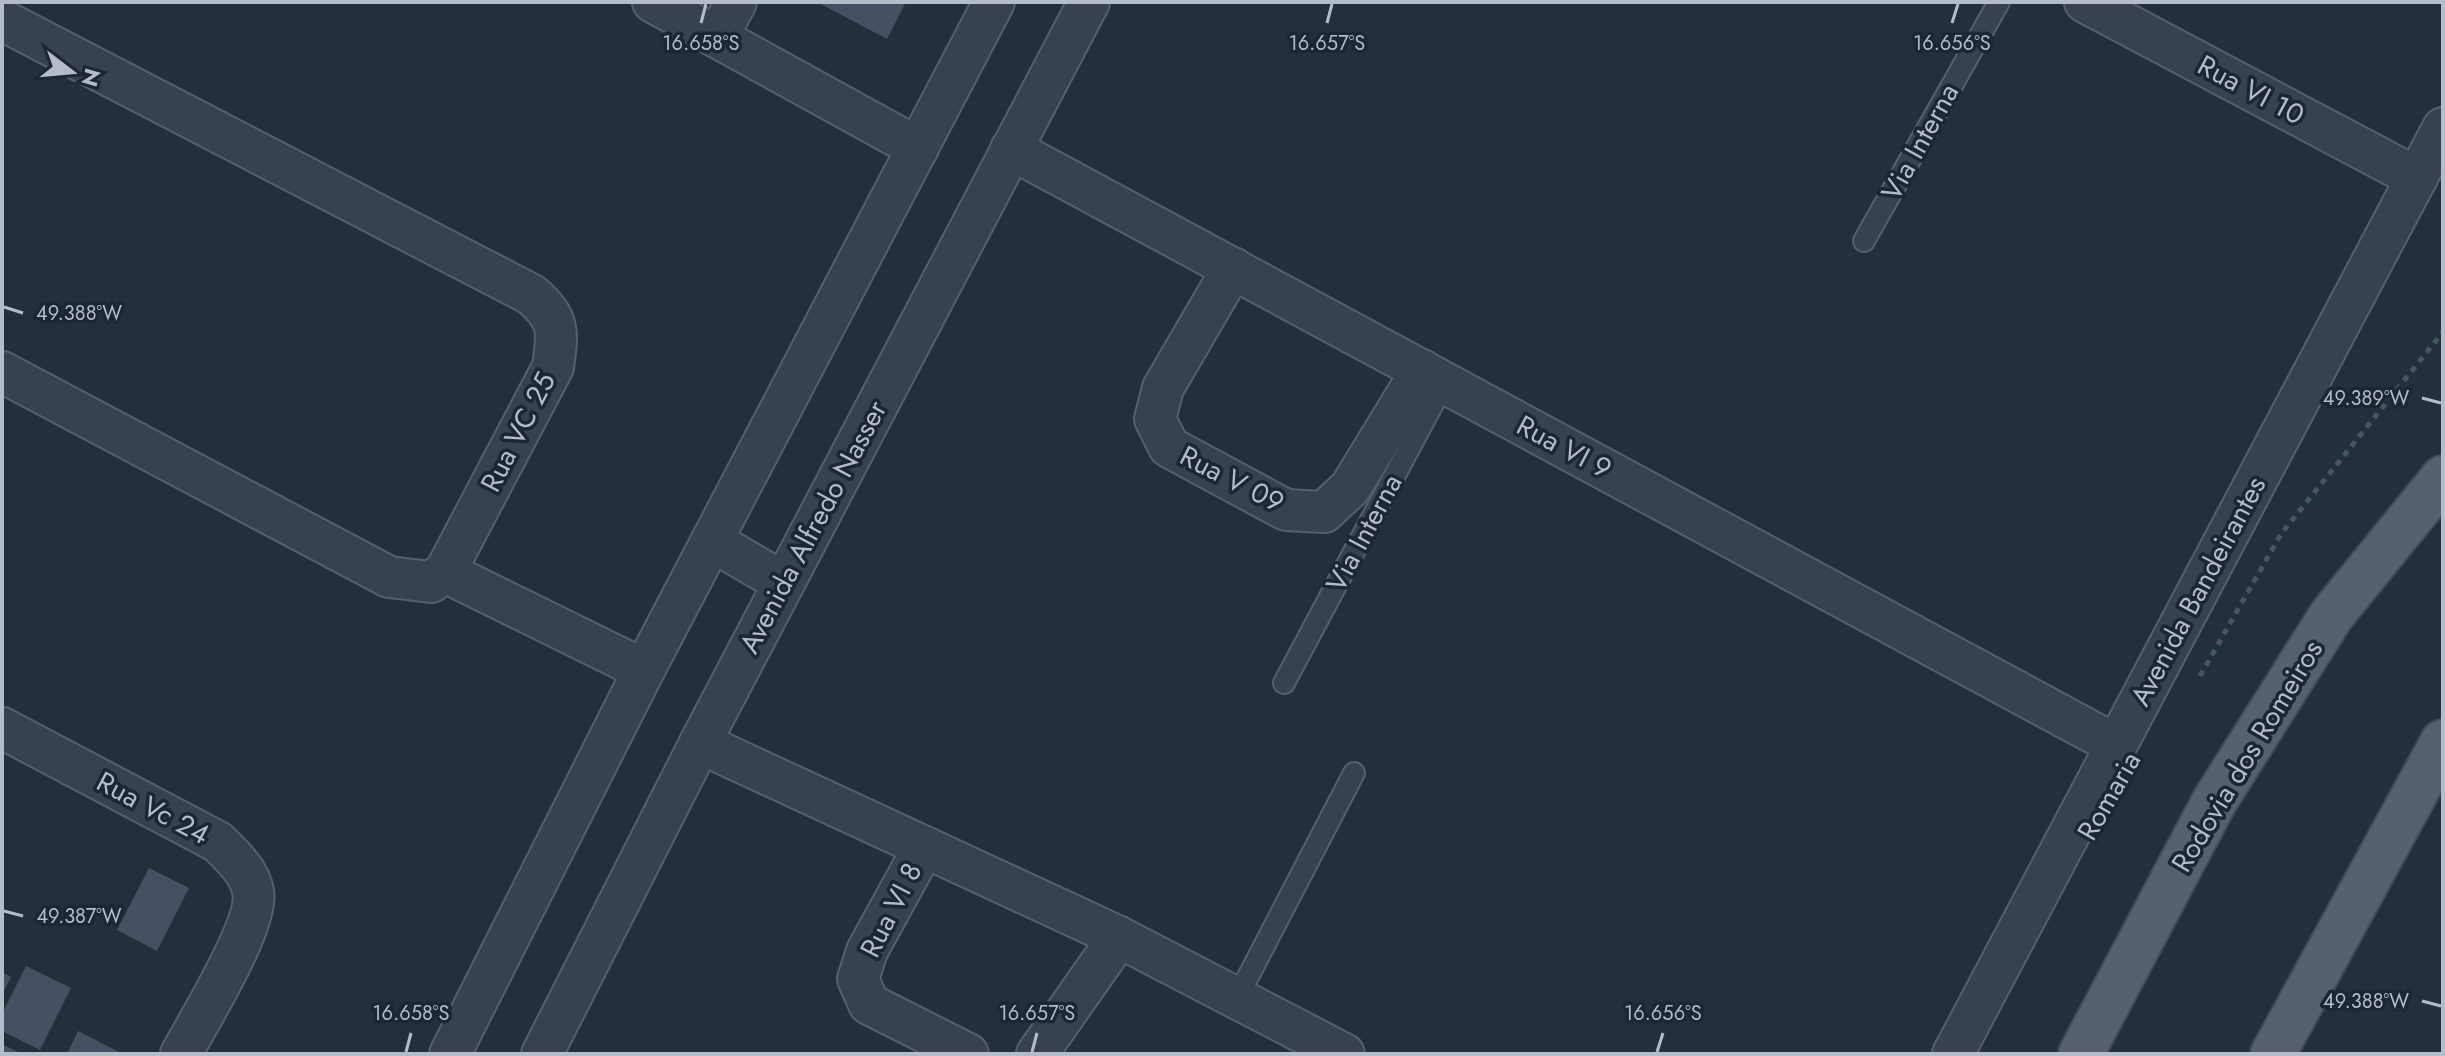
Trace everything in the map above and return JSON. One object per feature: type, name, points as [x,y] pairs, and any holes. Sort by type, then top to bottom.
[{"type":"main road","name":"Rodovia dos Romeiros","points":[[2091,1047],[2214,802],[2323,630],[2443,478]]},
{"type":"main road","points":[[2273,1054],[2443,742]]},
{"type":"street","points":[[653,2],[727,19],[918,148]]},
{"type":"street","points":[[450,1054],[644,670],[994,2]]},
{"type":"street","name":"Avenida Alfredo Nasser","points":[[542,1054],[700,743],[1089,2]]},
{"type":"street","name":"Rua VI 10","points":[[2085,2],[2417,178]]},
{"type":"street","name":"Rua VC 25","points":[[2,20],[532,295],[550,311],[558,333],[553,367],[445,572]]},
{"type":"street","name":"Avenida Bandeirantes","points":[[1953,1054],[2443,128]]},
{"type":"street","name":"Rua VI 9","points":[[1011,149],[2116,745]]},
{"type":"street","name":"Rua V 09","points":[[1233,268],[1163,388],[1155,419],[1169,447],[1286,510],[1324,512],[1350,488],[1433,376]]},
{"type":"street","points":[[2,372],[389,577],[431,582],[445,572],[644,670]]},
{"type":"street","points":[[712,541],[784,583]]},
{"type":"street","name":"Rua Vc 24","points":[[2,728],[218,842],[242,867],[254,892],[250,922],[181,1054]]},
{"type":"street","name":"Rua VI 8","points":[[700,743],[1119,937],[1344,1054]]},
{"type":"street","name":"Rua VI 8","points":[[924,847],[867,951],[858,979],[869,1004],[968,1054]]},
{"type":"street","points":[[1037,1054],[1119,937]]},
{"type":"lane","name":"Via Interna","points":[[1864,241],[1999,2]]},
{"type":"lane","name":"Via Interna","points":[[1284,683],[1433,376]]},
{"type":"lane","points":[[1237,998],[1354,773]]},
{"type":"path","points":[[2195,684],[2281,534],[2443,332]]},
{"type":"building","points":[[817,2],[906,2],[887,39]]},
{"type":"building","points":[[149,868],[189,888],[157,951],[117,930]]},
{"type":"building","points":[[26,966],[71,988],[40,1050],[2,1031],[2,1014]]},
{"type":"building","points":[[2,972],[11,977],[2,994]]},
{"type":"building","points":[[78,1031],[123,1054],[67,1054]]},
{"type":"building","points":[[2,1044],[22,1054],[2,1054]]}]
